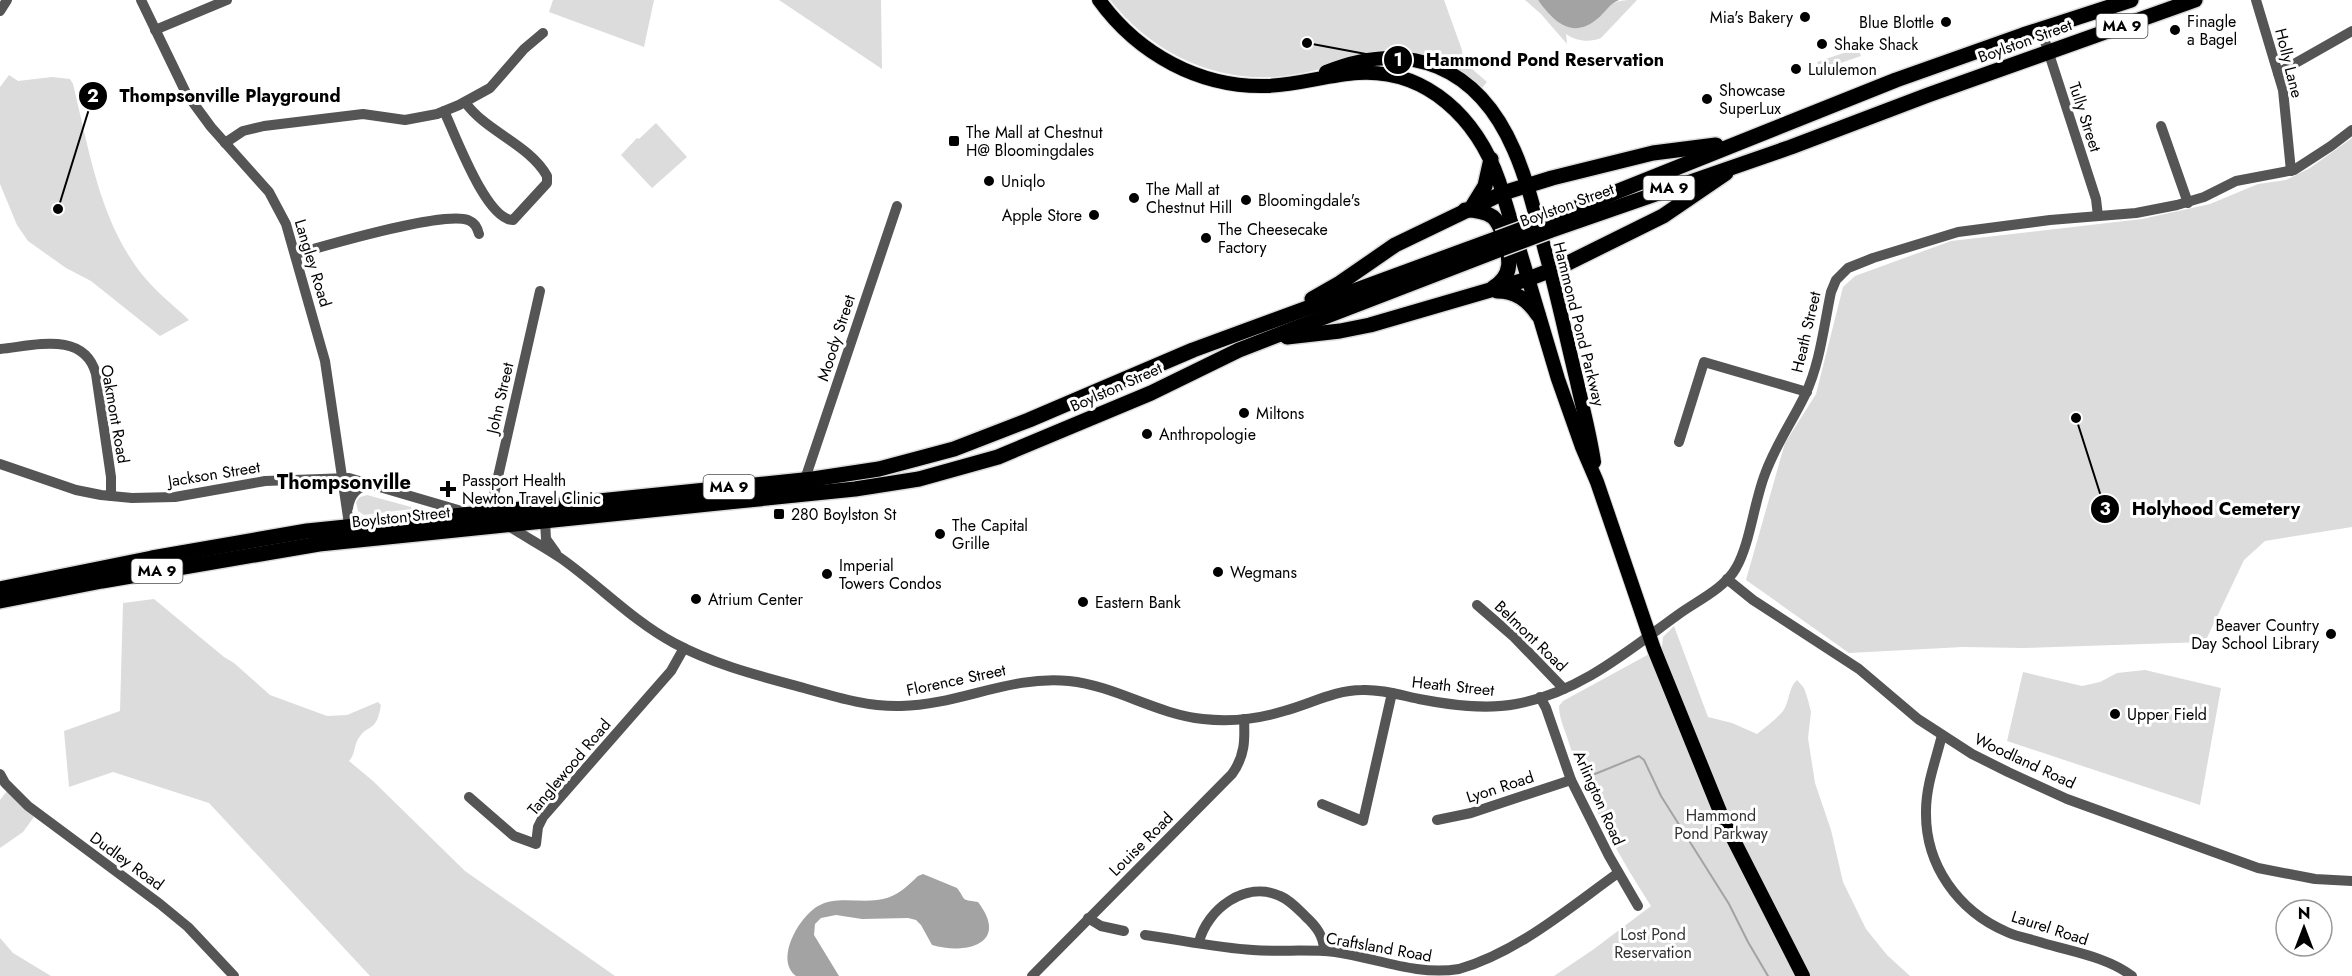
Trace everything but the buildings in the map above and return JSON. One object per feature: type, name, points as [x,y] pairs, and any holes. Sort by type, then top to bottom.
[{"type":"highway","name":"Boylston Street","points":[[0,589],[170,555],[349,527],[805,479],[879,469],[954,449],[1011,428],[1193,350],[1262,332],[1547,225],[1737,142],[1896,80],[2131,0]]},
{"type":"highway","name":"Boylston Street","points":[[1547,225],[1738,165],[2195,0]]},
{"type":"highway","points":[[1262,332],[1395,245],[1468,208],[1503,194],[1653,153],[1737,142]]},
{"type":"highway","points":[[1468,208],[1485,186],[1491,159]]},
{"type":"highway","points":[[1262,332],[1360,327],[1528,279],[1663,216],[1738,165]]},
{"type":"highway","points":[[1468,208],[1496,219],[1509,255],[1510,265],[1504,279],[1485,292]]},
{"type":"highway","points":[[1485,292],[1504,291],[1519,295],[1538,315]]},
{"type":"highway","name":"Boylston Street","points":[[0,601],[349,527],[507,525],[855,489],[939,475],[998,457],[1151,393],[1224,356],[1262,332]]},
{"type":"main road","name":"Hammond Pond Parkway","points":[[1100,0],[1120,25],[1138,42],[1163,60],[1191,73],[1221,82],[1252,86],[1299,83],[1367,73],[1389,75],[1416,83],[1436,93],[1461,114],[1478,135],[1491,159],[1503,194],[1538,315],[1576,433],[1598,482],[1650,637],[1723,819],[1803,976]]},
{"type":"main road","name":"Hammond Pond Parkway","points":[[1299,83],[1347,64],[1376,58],[1402,58],[1435,65],[1462,80],[1486,103],[1511,145],[1526,186],[1550,270],[1589,434],[1598,482]]},
{"type":"street","points":[[0,11],[7,0]]},
{"type":"street","name":"Langley Road","points":[[141,0],[186,93],[273,199],[286,224],[325,361],[349,527]]},
{"type":"street","points":[[155,30],[227,0]]},
{"type":"street","name":"Holly Lane","points":[[2256,0],[2283,90],[2291,171]]},
{"type":"street","name":"Tully Street","points":[[2041,29],[2096,200],[2098,216]]},
{"type":"street","points":[[2278,73],[2352,32]]},
{"type":"street","points":[[225,143],[243,131],[264,126],[363,114],[411,120],[444,111],[465,102],[496,83],[524,49],[543,33]]},
{"type":"street","points":[[444,111],[484,194],[505,218],[513,220],[547,183],[547,176],[526,153],[465,102]]},
{"type":"street","points":[[2161,126],[2188,203]]},
{"type":"street","name":"Heath Street","points":[[1390,693],[1446,704],[1482,706],[1516,704],[1540,698],[1597,672],[1650,637],[1735,572],[1763,479],[1775,448],[1807,392],[1814,373],[1831,292],[1836,280],[1848,268],[1958,232],[2136,213],[2188,203],[2236,181],[2291,171],[2352,130]]},
{"type":"street","name":"Moody Street","points":[[805,479],[897,206]]},
{"type":"street","points":[[296,254],[356,238],[449,219],[473,222],[479,234]]},
{"type":"street","name":"John Street","points":[[490,512],[540,291]]},
{"type":"street","name":"Oakmont Road","points":[[0,349],[62,343],[77,349],[89,359],[98,385],[111,477],[111,496]]},
{"type":"street","points":[[1679,442],[1704,362],[1807,392]]},
{"type":"street","name":"Jackson Street","points":[[0,464],[76,490],[111,496],[164,497],[259,482],[342,478],[375,485],[468,513]]},
{"type":"street","points":[[349,527],[349,500],[361,487],[375,485]]},
{"type":"street","name":"Florence Street","points":[[545,521],[547,541],[560,558]]},
{"type":"street","name":"Florence Street","points":[[507,525],[560,558],[652,630],[684,648],[737,669],[868,704],[891,706],[925,704],[1011,683],[1056,680],[1101,688],[1185,716],[1244,719],[1283,712],[1351,690],[1390,693]]},
{"type":"street","name":"Woodland Road","points":[[1727,579],[1753,600],[1859,669],[1942,735],[2008,772],[2067,799],[2258,868],[2315,879],[2352,881]]},
{"type":"street","name":"Belmont Road","points":[[1477,605],[1514,638],[1563,689]]},
{"type":"street","name":"Tanglewood Road","points":[[469,797],[514,836],[536,844],[538,827],[543,817],[671,671],[684,648]]},
{"type":"street","points":[[1322,804],[1364,821],[1390,693]]},
{"type":"street","name":"Arlington Road","points":[[1540,698],[1571,780],[1618,873],[1638,906]]},
{"type":"street","name":"Louise Road","points":[[1032,976],[1232,774],[1242,759],[1244,719]]},
{"type":"street","name":"Laurel Road","points":[[1942,735],[1928,788],[1927,830],[1932,855],[1942,876],[1957,897],[1981,916],[2008,932],[2096,958],[2132,976]]},
{"type":"street","name":"Dudley Road","points":[[0,774],[5,783],[28,806],[188,927],[234,976]]},
{"type":"street","name":"Lyon Road","points":[[1437,820],[1471,813],[1571,780]]},
{"type":"street","name":"Craftsland Road","points":[[1145,935],[1247,950],[1324,951],[1408,971],[1434,973],[1459,969],[1490,957],[1521,940],[1618,873]]},
{"type":"street","points":[[1199,942],[1209,920],[1226,903],[1237,896],[1259,891],[1282,896],[1292,903],[1319,931],[1323,939],[1324,951]]},
{"type":"street","points":[[1088,918],[1101,926],[1124,931]]},
{"type":"green space","points":[[553,0],[654,0],[644,47],[549,12]]},
{"type":"green space","points":[[779,0],[881,0],[882,69]]},
{"type":"green space","points":[[1110,0],[1444,0],[1462,50],[1463,61],[1487,82],[1482,88],[1444,62],[1400,52],[1369,54],[1303,73],[1275,77],[1248,77],[1221,72],[1196,65],[1149,39]]},
{"type":"green space","points":[[1525,0],[1538,0],[1552,17],[1602,15],[1609,6],[1617,2],[1637,0],[1601,38],[1583,40],[1566,34],[1567,44],[1541,14]]},
{"type":"green space","points":[[1858,48],[1861,56],[1820,70],[1817,62]]},
{"type":"green space","points":[[9,75],[18,81],[52,77],[70,79],[97,182],[114,229],[140,272],[189,320],[160,336],[91,281],[66,268],[28,241],[17,225],[0,184],[0,87]]},
{"type":"green space","points":[[656,123],[687,157],[652,188],[621,155]]},
{"type":"green space","points":[[2352,138],[2352,527],[2265,541],[2244,560],[2205,642],[2023,648],[1963,647],[1849,653],[1746,580],[1785,443],[1816,394],[1843,287],[1855,276],[1951,241],[2142,219],[2210,204],[2258,184],[2286,180],[2310,168]]},
{"type":"green space","points":[[367,495],[412,509],[364,515],[358,511],[356,502],[360,497]]},
{"type":"green space","points":[[154,599],[270,695],[327,716],[347,715],[378,702],[381,705],[377,720],[358,739],[349,761],[373,781],[465,871],[615,976],[370,976],[209,803],[113,772],[69,787],[64,731],[120,711],[123,603]]},
{"type":"green space","name":"Hammond Pond Parkway","points":[[1674,626],[1708,717],[1732,723],[1757,734],[1783,711],[1797,680],[1804,688],[1811,712],[1808,738],[1815,783],[1831,830],[1843,882],[1866,929],[1887,955],[1910,976],[1554,976],[1651,906],[1626,866],[1593,803],[1574,759],[1559,706],[1563,701],[1662,647],[1663,637]]},
{"type":"green space","name":"Upper Field","points":[[2145,670],[2221,688],[2200,805],[2007,741],[2023,672],[2082,686],[2100,682],[2117,673]]},
{"type":"green space","points":[[7,791],[34,817],[23,832],[0,848],[0,800]]},
{"type":"green space","points":[[0,938],[13,953],[51,976],[0,976]]},
{"type":"shaded area","points":[[1538,0],[1619,0],[1588,25],[1571,28],[1557,21]]},
{"type":"shaded area","points":[[923,874],[957,888],[966,900],[978,902],[987,916],[989,928],[986,937],[980,943],[970,947],[945,948],[932,945],[916,920],[908,918],[862,919],[836,915],[821,918],[815,924],[814,935],[839,976],[796,976],[790,969],[788,959],[792,938],[804,919],[818,906],[841,900],[888,898]]},
{"type":"waterway","points":[[1595,774],[1639,756],[1644,760],[1661,796],[1729,904],[1768,976]]},
{"type":"place","name":"Mia's Bakery","points":[[1805,17]]},
{"type":"place","name":"Blue Blottle","points":[[1946,22]]},
{"type":"place","name":"Finagle a Bagel","points":[[2175,30]]},
{"type":"place","name":"Hammond Pond Reservation","points":[[1307,43]]},
{"type":"place","name":"Shake Shack","points":[[1822,44]]},
{"type":"place","name":"Lululemon","points":[[1796,69]]},
{"type":"place","name":"Showcase SuperLux","points":[[1707,99]]},
{"type":"place","name":"The Mall at Chestnut H@ Bloomingdales","points":[[954,141]]},
{"type":"place","name":"Uniqlo","points":[[989,181]]},
{"type":"place","name":"The Mall at Chestnut Hill","points":[[1134,198]]},
{"type":"place","name":"Bloomingdale's","points":[[1246,200]]},
{"type":"place","name":"Thompsonville Playground","points":[[58,209]]},
{"type":"place","name":"Apple Store","points":[[1094,215]]},
{"type":"place","name":"The Cheesecake Factory","points":[[1206,238]]},
{"type":"place","name":"Miltons","points":[[1244,413]]},
{"type":"place","name":"Holyhood Cemetery","points":[[2076,418]]},
{"type":"place","name":"Anthropologie","points":[[1147,434]]},
{"type":"place","name":"Passport Health Newton Travel Clinic","points":[[448,489]]},
{"type":"place","name":"280 Boylston St","points":[[779,514]]},
{"type":"place","name":"The Capital Grille","points":[[940,534]]},
{"type":"place","name":"Wegmans","points":[[1218,572]]},
{"type":"place","name":"Imperial Towers Condos","points":[[827,574]]},
{"type":"place","name":"Atrium Center","points":[[696,599]]},
{"type":"place","name":"Eastern Bank","points":[[1083,602]]},
{"type":"place","name":"Beaver Country Day School Library","points":[[2331,634]]},
{"type":"place","name":"Upper Field","points":[[2115,714]]},
{"type":"district","name":"Thompsonville","points":[[344,482]]},
{"type":"park label","name":"Lost Pond Reservation","points":[[1653,943]]}]
